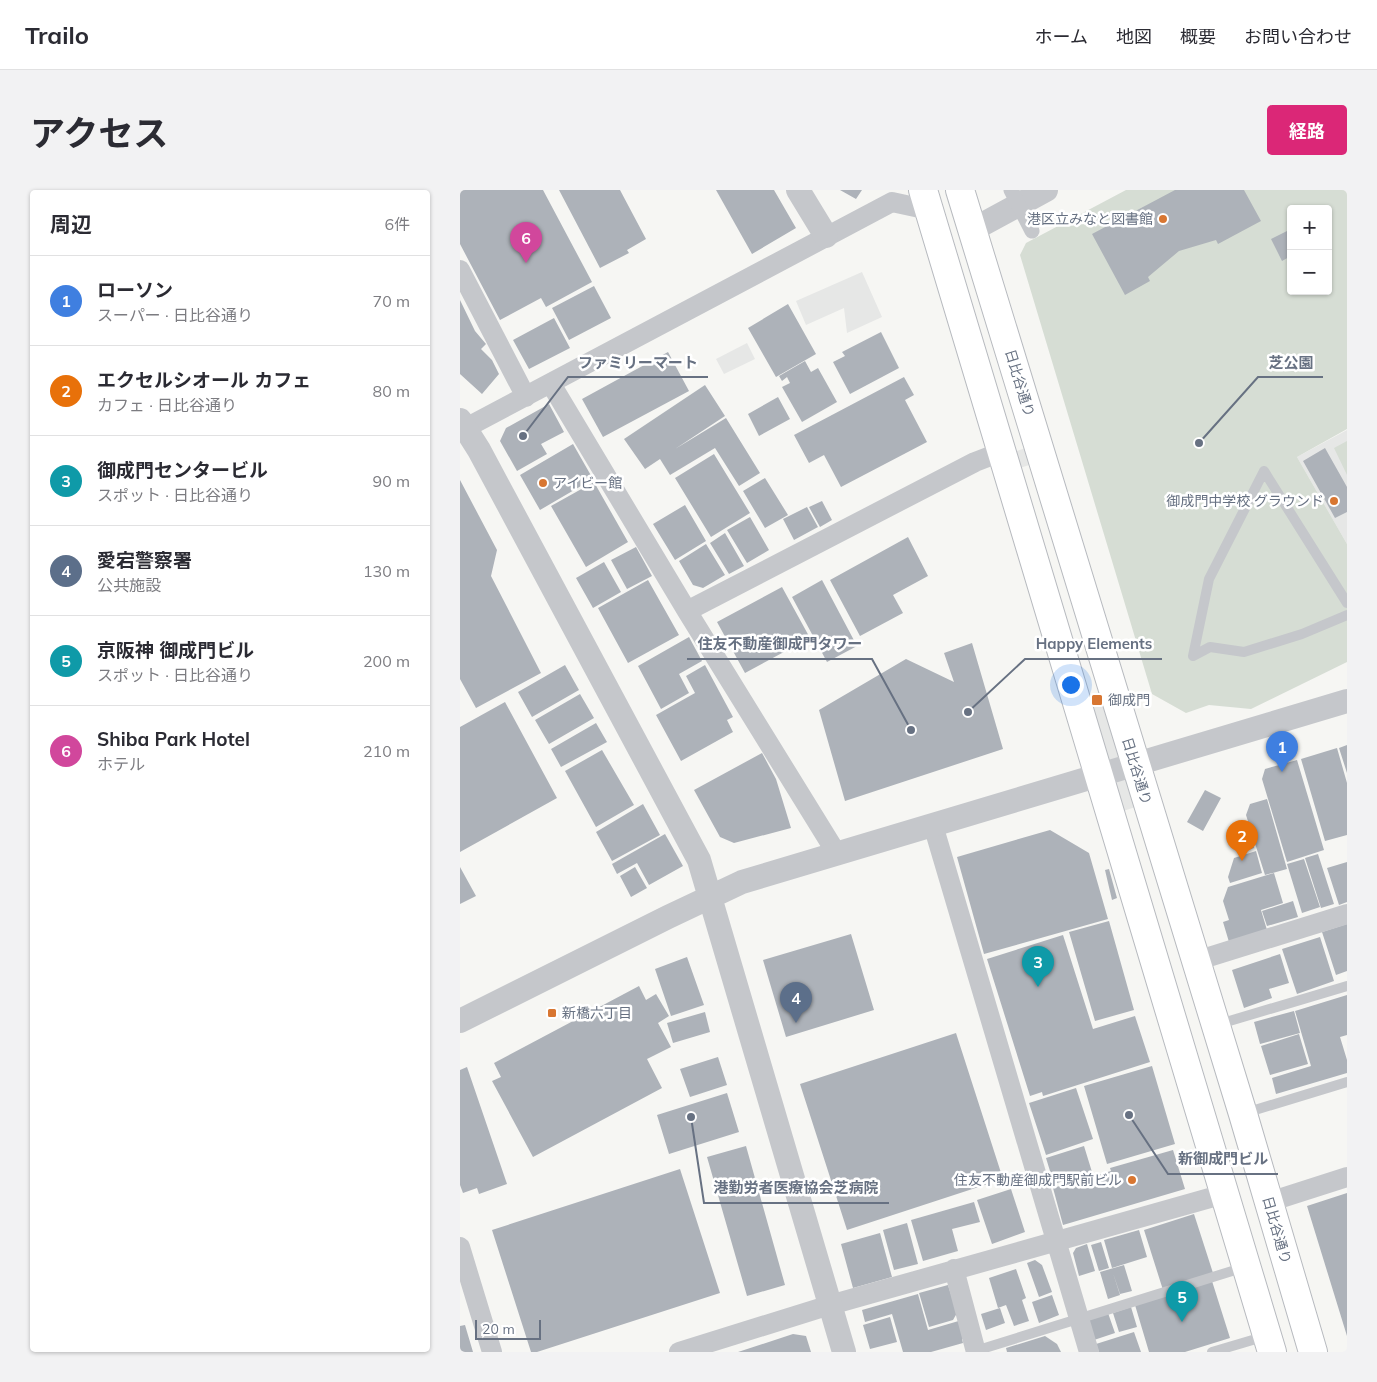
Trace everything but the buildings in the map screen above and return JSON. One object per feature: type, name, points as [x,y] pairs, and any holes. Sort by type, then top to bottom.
[{"type":"main road","name":"日比谷通り","points":[[960,190],[974,229],[1216,1025],[1313,1352]]},
{"type":"main road","points":[[926,200],[974,229],[954,241],[946,256],[946,264]]},
{"type":"main road","points":[[926,200],[1270,1344]]},
{"type":"street","points":[[798,190],[826,236]]},
{"type":"street","points":[[1011,190],[1032,232]]},
{"type":"street","points":[[974,229],[1046,190]]},
{"type":"street","points":[[844,1352],[699,860],[462,427],[551,384],[892,202],[926,200]]},
{"type":"street","points":[[460,270],[526,397]]},
{"type":"street","points":[[551,384],[687,611],[837,854]]},
{"type":"street","points":[[687,611],[975,462],[1001,452]]},
{"type":"street","points":[[460,1021],[742,882],[1347,701]]},
{"type":"street","points":[[933,825],[1089,1352]]},
{"type":"street","points":[[1196,961],[1347,914]]},
{"type":"street","points":[[1269,1202],[1347,1177]]},
{"type":"street","points":[[679,1352],[954,1269],[1057,1242],[1224,1194]]},
{"type":"street","points":[[460,1247],[492,1352]]},
{"type":"street","points":[[954,1269],[975,1352]]},
{"type":"lane","points":[[1347,603],[1264,471],[1209,579],[1192,656],[1210,647],[1244,652],[1302,634],[1347,615]]},
{"type":"lane","points":[[1216,1025],[1347,986]]},
{"type":"lane","points":[[1243,1114],[1347,1082]]},
{"type":"lane","points":[[975,1352],[1246,1267]]},
{"type":"lane","points":[[1212,1352],[1270,1344]]},
{"type":"shaded area","points":[[1126,190],[1347,190],[1347,429],[1297,457],[1347,544],[1347,662],[1251,709],[1209,705],[1186,713],[1152,694],[1020,255],[1026,243]]},
{"type":"shaded area","points":[[862,272],[882,317],[847,333],[844,308],[806,325],[796,301]]},
{"type":"shaded area","points":[[747,343],[755,359],[724,374],[716,359]]},
{"type":"shaded area","name":"御成門中学校 グラウンド","points":[[1347,430],[1347,544],[1297,457]]},
{"type":"shaded area","points":[[1046,441],[1051,458],[1007,472],[1002,456]]},
{"type":"shaded area","points":[[1347,441],[1347,475],[1334,448]]},
{"type":"shaded area","points":[[1121,695],[1154,801],[1114,814],[1077,710]]},
{"type":"place","name":"港区立みなと図書館","points":[[1163,219]]},
{"type":"place","name":"Shiba Park Hotel","points":[[526,263]]},
{"type":"place","name":"ファミリーマート","points":[[523,436]]},
{"type":"place","name":"芝公園","points":[[1199,443]]},
{"type":"place","name":"アイビー館","points":[[543,483]]},
{"type":"place","name":"御成門中学校 グラウンド","points":[[1334,501]]},
{"type":"place","name":"御成門","points":[[1097,700]]},
{"type":"place","name":"Happy Elements","points":[[968,712]]},
{"type":"place","name":"住友不動産御成門タワー","points":[[911,730]]},
{"type":"place","name":"ローソン","points":[[1282,772]]},
{"type":"place","name":"エクセルシオール カフェ","points":[[1242,861]]},
{"type":"place","name":"御成門センタービル","points":[[1038,987]]},
{"type":"place","name":"新橋六丁目","points":[[552,1013]]},
{"type":"place","name":"愛宕警察署","points":[[796,1023]]},
{"type":"place","name":"新御成門ビル","points":[[1129,1115]]},
{"type":"place","name":"港勤労者医療協会芝病院","points":[[691,1117]]},
{"type":"place","name":"住友不動産御成門駅前ビル","points":[[1132,1180]]},
{"type":"place","name":"京阪神 御成門ビル","points":[[1182,1322]]}]
